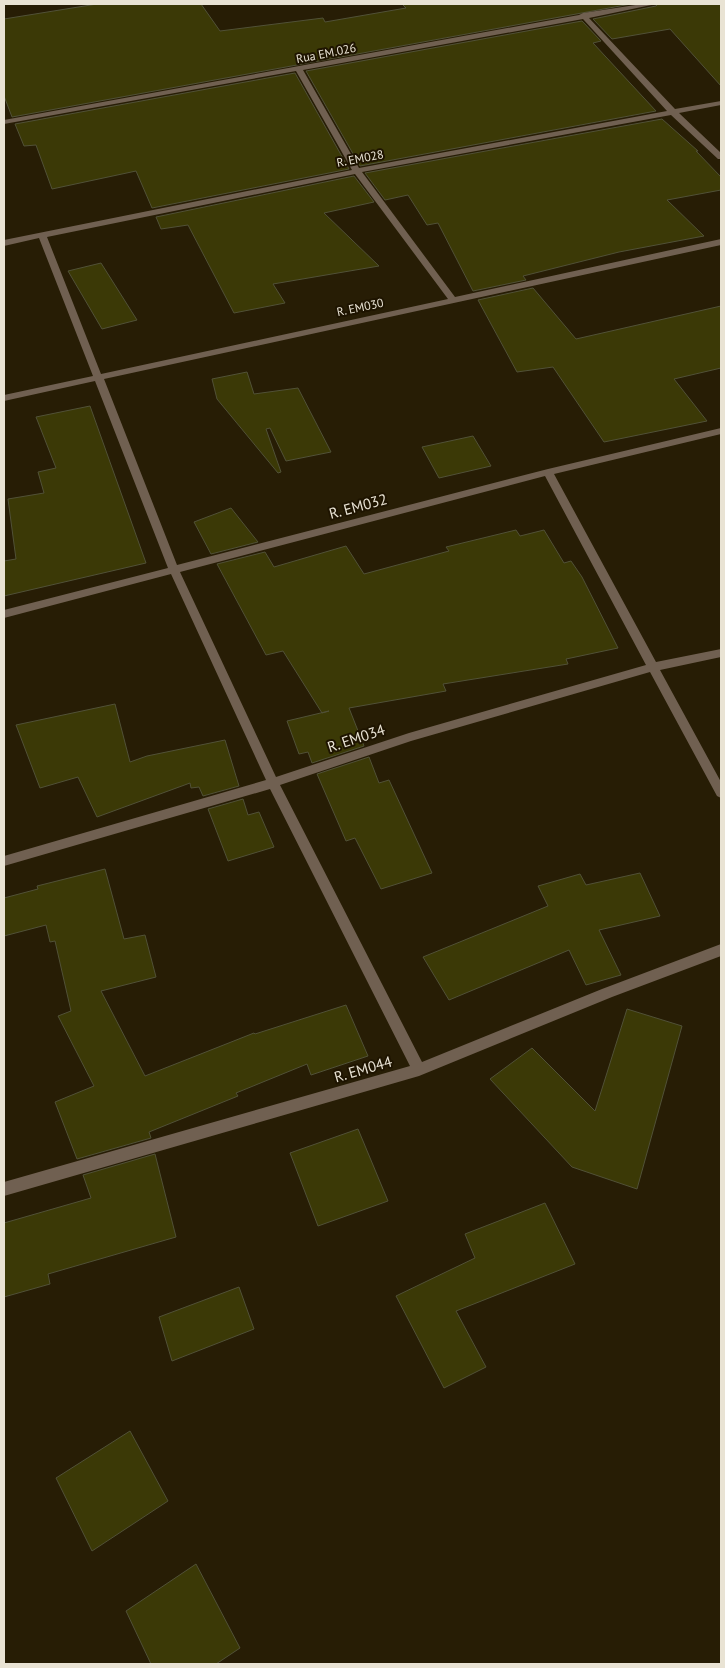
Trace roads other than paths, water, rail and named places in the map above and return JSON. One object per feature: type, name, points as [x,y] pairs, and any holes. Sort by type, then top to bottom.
[{"type":"street","name":"Rua EM.026","points":[[4,122],[652,4]]},
{"type":"street","points":[[583,16],[673,112],[721,157]]},
{"type":"street","points":[[299,69],[357,171],[453,300]]},
{"type":"street","name":"R. EM028","points":[[4,242],[357,171],[721,103]]},
{"type":"street","points":[[42,235],[174,570],[273,783],[419,1070]]},
{"type":"street","name":"R. EM030","points":[[4,398],[721,242]]},
{"type":"street","name":"R. EM032","points":[[4,614],[548,472],[721,431]]},
{"type":"street","points":[[548,472],[721,793]]},
{"type":"street","name":"R. EM034","points":[[4,861],[273,783],[409,738],[653,667],[721,653]]},
{"type":"street","name":"R. EM044","points":[[4,1189],[419,1070],[607,993],[721,950]]}]
